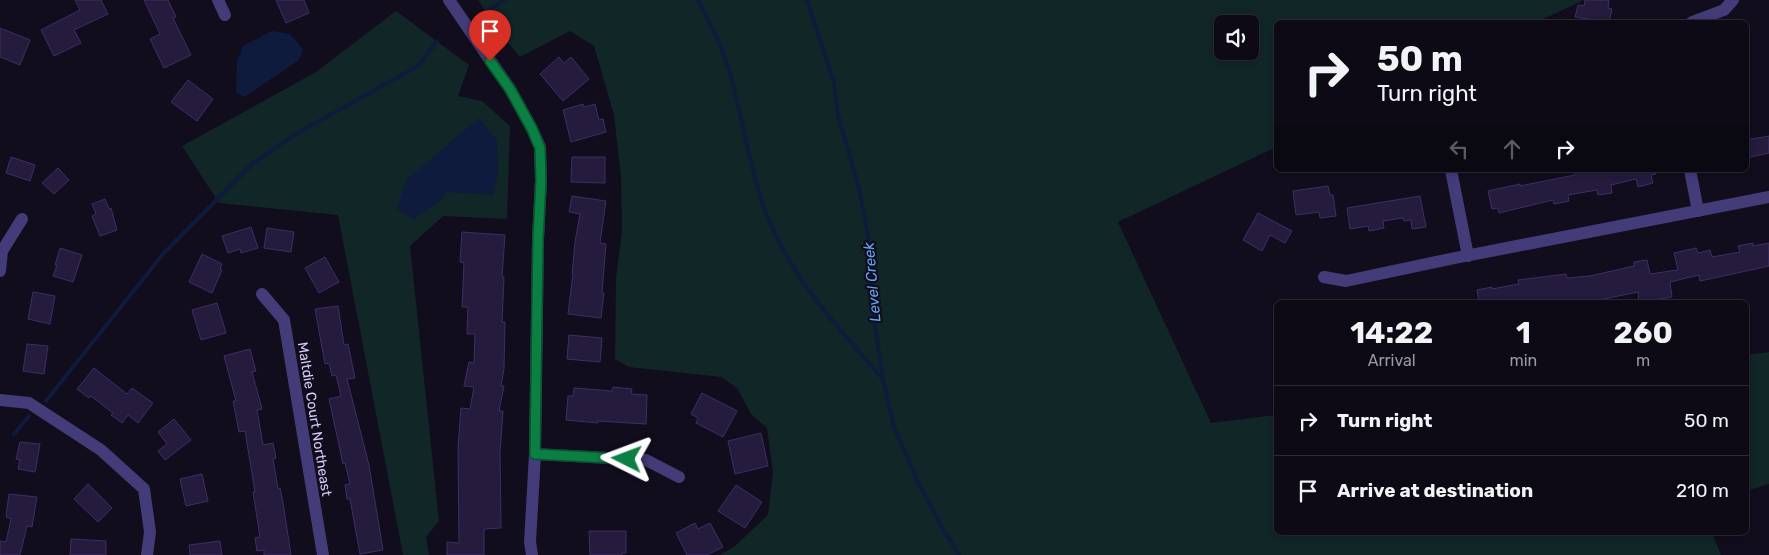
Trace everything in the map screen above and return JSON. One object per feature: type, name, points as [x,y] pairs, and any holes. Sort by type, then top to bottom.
[{"type":"street","points":[[218,0],[225,15]]},
{"type":"street","points":[[449,0],[510,89],[540,148],[541,180],[538,239],[535,454],[530,542],[532,555]]},
{"type":"street","points":[[1697,20],[1724,10],[1733,0]]},
{"type":"street","points":[[1451,172],[1468,256]]},
{"type":"street","points":[[1690,172],[1698,211]]},
{"type":"street","points":[[1324,277],[1346,281],[1769,197]]},
{"type":"street","points":[[0,271],[2,251],[22,219]]},
{"type":"street","name":"Maltdie Court Northeast","points":[[262,294],[284,320],[323,555]]},
{"type":"street","points":[[0,400],[29,403],[101,450],[144,489],[150,532],[147,555]]},
{"type":"street","points":[[535,454],[646,460],[680,478]]},
{"type":"green space","points":[[478,0],[1584,0],[1541,20],[1274,20],[1274,148],[1118,222],[1211,423],[1274,415],[1274,535],[1713,535],[1721,555],[720,555],[735,546],[768,515],[773,472],[767,428],[751,414],[737,388],[721,377],[629,367],[615,359],[616,278],[622,232],[621,177],[614,115],[594,46],[570,31],[520,57],[496,28]]},
{"type":"green space","points":[[396,11],[469,65],[458,96],[482,101],[510,126],[507,219],[443,216],[410,246],[439,521],[426,537],[429,555],[403,555],[338,215],[219,203],[182,146],[316,72]]},
{"type":"green space","points":[[1769,352],[1769,484],[1749,490],[1749,355]]},
{"type":"water","points":[[272,31],[290,34],[303,49],[299,60],[245,97],[236,93],[237,61],[243,46]]},
{"type":"water","points":[[479,118],[497,140],[498,173],[493,195],[447,192],[442,200],[414,219],[397,209],[406,180]]},
{"type":"building","points":[[75,0],[101,0],[108,14],[74,30],[81,43],[54,56],[41,30],[80,10]]},
{"type":"building","points":[[144,0],[168,0],[176,17],[173,18],[191,55],[164,68],[150,39],[160,34]]},
{"type":"building","points":[[276,0],[304,0],[309,13],[286,23]]},
{"type":"building","points":[[1585,0],[1609,0],[1608,8],[1612,9],[1609,20],[1575,17],[1578,5],[1584,6]]},
{"type":"building","points":[[0,28],[30,40],[20,65],[0,57]]},
{"type":"building","points":[[559,57],[564,63],[571,57],[589,79],[563,101],[540,74]]},
{"type":"building","points":[[188,80],[213,99],[197,121],[171,102]]},
{"type":"building","points":[[583,104],[584,107],[595,104],[599,120],[603,119],[606,132],[571,142],[563,110]]},
{"type":"building","points":[[1769,136],[1769,153],[1749,157],[1749,139]]},
{"type":"building","points":[[11,157],[35,165],[30,181],[6,173]]},
{"type":"building","points":[[572,157],[605,157],[605,183],[571,182]]},
{"type":"building","points":[[58,168],[69,180],[54,194],[42,183]]},
{"type":"building","points":[[1575,172],[1656,172],[1656,174],[1651,175],[1653,183],[1638,187],[1636,179],[1611,185],[1612,193],[1598,195],[1597,190],[1568,195],[1569,201],[1554,204],[1553,200],[1499,213],[1498,208],[1492,209],[1488,191],[1575,175]]},
{"type":"building","points":[[1328,186],[1330,195],[1333,195],[1336,216],[1320,218],[1319,212],[1296,215],[1293,191]]},
{"type":"building","points":[[572,196],[606,201],[600,243],[606,244],[601,318],[568,314],[575,242],[580,214],[569,212]]},
{"type":"building","points":[[1420,196],[1426,227],[1412,229],[1411,220],[1404,221],[1403,218],[1383,221],[1384,228],[1369,231],[1368,226],[1350,229],[1347,208]]},
{"type":"building","points":[[105,199],[109,209],[111,208],[117,230],[100,236],[92,216],[96,214],[92,204]]},
{"type":"building","points":[[1258,213],[1292,231],[1285,243],[1270,235],[1262,251],[1243,240]]},
{"type":"building","points":[[251,227],[258,248],[241,253],[240,249],[228,253],[222,236]]},
{"type":"building","points":[[267,228],[294,232],[291,252],[264,248]]},
{"type":"building","points":[[462,232],[505,235],[502,277],[504,277],[502,322],[505,322],[504,369],[501,386],[504,386],[499,411],[503,411],[500,453],[501,528],[484,529],[484,555],[447,555],[447,542],[459,543],[458,448],[461,408],[470,409],[474,387],[464,386],[469,362],[474,363],[475,334],[467,334],[468,307],[462,307],[464,263],[460,262]]},
{"type":"building","points":[[1753,243],[1753,246],[1769,243],[1769,266],[1700,281],[1699,275],[1670,282],[1672,297],[1652,300],[1639,300],[1638,292],[1599,300],[1479,300],[1477,290],[1519,284],[1518,280],[1566,274],[1567,278],[1590,276],[1634,266],[1634,262],[1647,260],[1650,274],[1678,270],[1674,253],[1696,248],[1698,253],[1710,250],[1712,257],[1740,252],[1738,246]]},
{"type":"building","points":[[60,248],[82,255],[73,282],[53,276]]},
{"type":"building","points":[[202,254],[222,264],[220,269],[222,270],[212,293],[189,282]]},
{"type":"building","points":[[325,257],[339,282],[319,293],[305,268]]},
{"type":"building","points":[[33,292],[55,296],[50,324],[28,319]]},
{"type":"building","points":[[217,303],[226,333],[201,340],[192,310]]},
{"type":"building","points":[[338,306],[344,345],[348,344],[355,378],[347,379],[369,465],[383,550],[360,554],[350,499],[347,499],[345,485],[350,484],[345,463],[343,464],[329,399],[341,396],[336,375],[332,376],[329,363],[325,364],[315,309]]},
{"type":"building","points":[[569,335],[602,338],[600,362],[567,359]]},
{"type":"building","points":[[27,344],[48,346],[44,374],[23,371]]},
{"type":"building","points":[[250,349],[256,371],[252,372],[262,409],[257,410],[263,445],[273,443],[276,458],[273,459],[278,489],[280,488],[283,503],[291,555],[264,555],[264,550],[257,551],[255,538],[260,537],[245,431],[239,432],[233,401],[236,401],[224,356]]},
{"type":"building","points":[[94,368],[127,394],[132,388],[153,403],[138,423],[128,415],[122,423],[111,415],[113,413],[91,396],[89,398],[77,389]]},
{"type":"building","points":[[613,387],[632,389],[631,394],[647,395],[646,424],[566,420],[568,396],[573,396],[574,388],[612,391]]},
{"type":"building","points":[[702,393],[737,411],[723,437],[696,423],[698,418],[691,414]]},
{"type":"building","points":[[174,419],[191,440],[165,460],[158,451],[167,444],[158,432]]},
{"type":"building","points":[[761,433],[768,466],[735,474],[728,441]]},
{"type":"building","points":[[20,442],[40,444],[35,472],[18,469],[20,460],[16,459]]},
{"type":"building","points":[[202,474],[208,501],[186,506],[180,479]]},
{"type":"building","points":[[88,484],[112,508],[98,522],[74,499]]},
{"type":"building","points":[[736,485],[762,502],[745,528],[718,511]]},
{"type":"building","points":[[9,494],[37,497],[32,527],[27,526],[20,555],[0,555],[0,541],[6,542],[11,519],[6,517]]},
{"type":"building","points":[[695,523],[698,529],[710,523],[723,547],[707,555],[687,555],[676,533]]},
{"type":"building","points":[[589,531],[626,531],[626,553],[622,553],[622,555],[590,555]]},
{"type":"building","points":[[71,539],[106,541],[106,555],[70,555]]},
{"type":"building","points":[[220,541],[222,555],[190,555],[189,545]]},
{"type":"waterway","points":[[483,14],[504,0]]},
{"type":"waterway","points":[[698,0],[716,36],[730,73],[757,186],[772,228],[784,252],[813,296],[883,379]]},
{"type":"waterway","name":"Level Creek","points":[[807,0],[834,83],[838,115],[859,188],[873,261],[871,301],[883,379],[894,427],[918,482],[959,555]]},
{"type":"waterway","points":[[46,401],[163,254],[252,164],[294,135],[418,66],[437,41]]},
{"type":"waterway","points":[[14,434],[29,416]]},
{"type":"route","points":[[490,61],[510,89],[540,148],[541,180],[536,316],[535,454],[627,459]]}]
